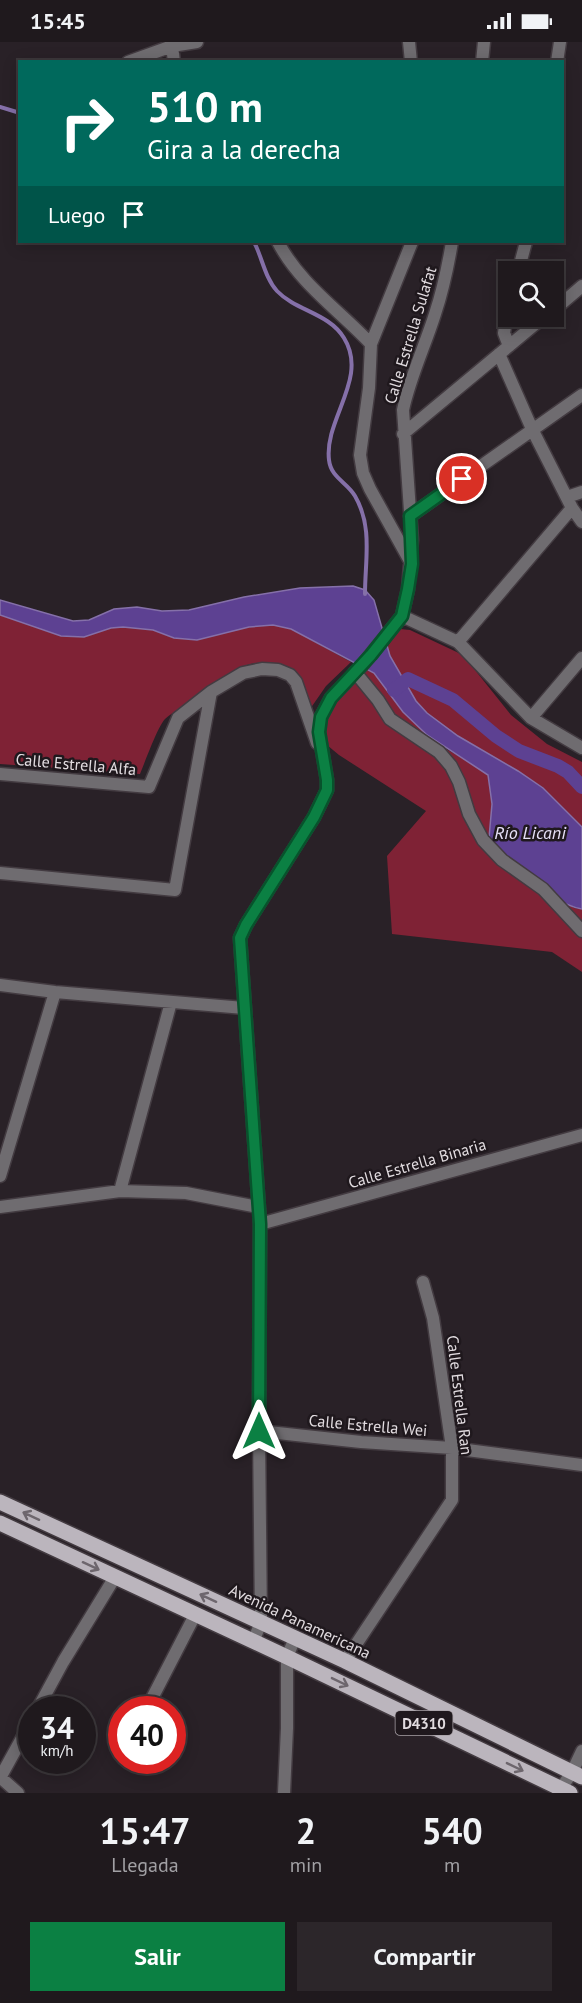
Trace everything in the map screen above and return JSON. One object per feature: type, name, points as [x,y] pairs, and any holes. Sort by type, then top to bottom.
[{"type":"main road","name":"Avenida Panamericana","points":[[0,1502],[345,1661],[577,1775]]},
{"type":"main road","name":"D4310","points":[[0,1523],[287,1657],[563,1791]]},
{"type":"street","points":[[134,60],[172,46],[197,42]]},
{"type":"street","points":[[409,42],[411,60]]},
{"type":"street","points":[[482,60],[484,42]]},
{"type":"street","points":[[557,60],[560,42]]},
{"type":"street","points":[[172,46],[174,60]]},
{"type":"street","points":[[278,243],[305,279],[371,344]]},
{"type":"street","points":[[412,243],[371,344],[368,399],[360,456],[369,489],[412,564]]},
{"type":"street","name":"Calle Estrella Sulafat","points":[[253,1642],[261,1622],[260,1224],[240,938],[314,817],[327,790],[319,732],[321,717],[331,698],[358,670],[402,616],[412,564],[403,410],[406,394],[435,314],[452,243]]},
{"type":"street","points":[[521,261],[526,243]]},
{"type":"street","points":[[564,302],[581,289]]},
{"type":"street","points":[[505,327],[504,350],[532,429],[569,502],[582,522]]},
{"type":"street","points":[[403,434],[532,327]]},
{"type":"street","points":[[410,516],[582,395]]},
{"type":"street","points":[[458,642],[569,502],[582,492]]},
{"type":"street","points":[[402,616],[458,642],[531,718],[582,748]]},
{"type":"street","points":[[531,718],[578,670],[582,658]]},
{"type":"street","name":"Calle Estrella Alfa","points":[[0,774],[149,787],[178,718],[211,692],[243,673],[262,669],[279,670],[290,675],[296,682],[322,754]]},
{"type":"street","points":[[358,670],[390,719],[439,752],[451,766],[459,782],[469,814],[483,840],[502,860],[543,889],[582,931]]},
{"type":"street","points":[[0,873],[175,890],[211,692]]},
{"type":"street","points":[[0,985],[55,992],[244,1008]]},
{"type":"street","points":[[0,1176],[55,992]]},
{"type":"street","points":[[120,1191],[171,1002]]},
{"type":"street","name":"Calle Estrella Binaria","points":[[260,1224],[582,1135]]},
{"type":"street","points":[[0,1207],[120,1191],[186,1193],[258,1207]]},
{"type":"street","name":"Calle Estrella Ran","points":[[345,1661],[452,1500],[452,1449],[433,1318],[423,1282]]},
{"type":"street","name":"Calle Estrella Wei","points":[[259,1431],[361,1443],[452,1449],[582,1465]]},
{"type":"street","points":[[45,1696],[114,1577]]},
{"type":"street","points":[[154,1696],[195,1615]]},
{"type":"street","points":[[284,1793],[287,1657],[295,1638]]},
{"type":"street","points":[[18,1748],[1,1781],[18,1793]]},
{"type":"street","points":[[563,1791],[577,1775],[582,1751]]},
{"type":"shaded area","points":[[0,615],[61,636],[84,637],[111,628],[123,627],[153,630],[174,638],[197,640],[249,627],[273,625],[291,629],[351,662],[326,686],[308,712],[296,673],[266,663],[253,664],[229,674],[165,719],[155,736],[140,774],[0,764]]},
{"type":"shaded area","points":[[400,629],[410,630],[463,655],[511,715],[547,744],[582,762],[582,827],[543,788],[458,736],[427,713],[416,701],[387,647]]},
{"type":"shaded area","points":[[366,670],[374,673],[403,712],[444,748],[481,768],[488,775],[492,804],[489,838],[574,908],[582,909],[582,972],[552,952],[392,934],[387,856],[426,811],[339,755],[321,740],[322,725],[334,705]]},
{"type":"water","name":"Río Licani","points":[[353,586],[365,590],[374,600],[390,656],[416,701],[427,713],[458,736],[543,788],[582,827],[582,909],[556,899],[522,877],[489,838],[492,804],[488,775],[427,735],[403,712],[374,673],[291,629],[273,625],[249,627],[197,640],[174,638],[153,630],[123,627],[111,628],[84,637],[61,636],[0,615],[0,600],[73,621],[89,620],[114,609],[137,607],[162,611],[189,610],[244,597],[300,588]]},
{"type":"waterway","points":[[0,107],[18,112]]},
{"type":"waterway","points":[[254,243],[269,280],[277,291],[293,303],[330,323],[344,338],[350,353],[352,368],[333,429],[329,445],[329,460],[336,476],[352,491],[361,508],[367,544],[365,594]]},
{"type":"waterway","points":[[394,690],[408,679],[453,700],[496,736],[519,751],[558,766],[568,772],[582,787]]},
{"type":"route","points":[[259,1431],[260,1224],[240,938],[314,817],[327,790],[319,732],[321,717],[331,698],[360,668],[402,616],[412,564],[410,516],[462,479]]}]
